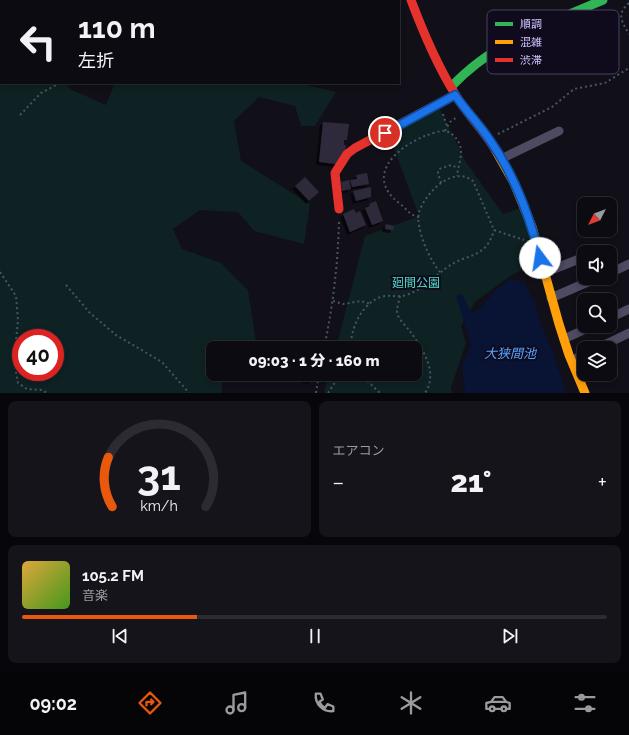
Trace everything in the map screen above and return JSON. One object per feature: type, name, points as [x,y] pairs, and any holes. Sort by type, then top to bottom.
[{"type":"street","points":[[411,0],[420,24],[454,91],[490,140],[514,182],[532,227],[564,339],[586,393]]},
{"type":"street","points":[[579,10],[603,0]]},
{"type":"street","points":[[339,209],[335,173],[347,154],[454,91],[458,79],[487,55]]},
{"type":"street","points":[[501,158],[559,131]]},
{"type":"street","points":[[544,273],[577,260]]},
{"type":"street","points":[[617,269],[629,264]]},
{"type":"street","points":[[552,298],[581,285]]},
{"type":"street","points":[[617,315],[629,309]]},
{"type":"street","points":[[564,339],[577,333]]},
{"type":"street","points":[[612,341],[629,333]]},
{"type":"street","points":[[572,360],[577,358]]},
{"type":"path","points":[[629,3],[621,11],[620,16],[629,34]]},
{"type":"path","points":[[490,140],[552,107],[574,89],[605,83],[629,68]]},
{"type":"path","points":[[20,115],[41,93],[58,84]]},
{"type":"path","points":[[443,110],[443,118],[447,126]]},
{"type":"path","points":[[455,112],[460,120]]},
{"type":"path","points":[[419,217],[412,215],[394,199],[387,188],[385,174],[386,166],[389,162],[411,142],[432,133],[445,131],[456,137],[460,144],[461,157],[457,176]]},
{"type":"path","points":[[441,183],[438,173],[439,169],[451,165],[458,168]]},
{"type":"path","points":[[350,341],[356,320],[370,304],[384,296],[400,296],[428,285],[440,272],[453,263],[480,252],[490,241],[494,230],[473,181],[467,176],[457,176],[441,183],[430,193],[419,212],[418,224],[425,248],[440,272]]},
{"type":"path","points":[[325,341],[333,301],[336,273],[339,209]]},
{"type":"path","points":[[494,230],[518,239],[527,240]]},
{"type":"path","points":[[0,272],[16,296],[18,320],[14,362],[18,383],[27,389],[42,390],[47,393]]},
{"type":"path","points":[[66,285],[90,313],[116,335],[162,362],[189,393]]},
{"type":"path","points":[[400,296],[397,307],[398,316],[414,336],[430,369],[431,381],[425,393]]},
{"type":"path","points":[[333,301],[343,304],[361,301],[370,304]]},
{"type":"path","points":[[316,393],[318,381]]},
{"type":"path","points":[[328,393],[336,381]]},
{"type":"path","points":[[367,381],[380,393]]},
{"type":"green space","points":[[0,84],[66,84],[70,89],[106,105],[115,84],[301,84],[336,92],[315,126],[301,126],[295,106],[259,97],[234,121],[241,161],[310,204],[304,244],[254,231],[238,212],[200,210],[173,229],[182,249],[221,263],[248,290],[256,341],[206,341],[206,381],[222,381],[222,393],[0,393]]},
{"type":"green space","name":"廻間公園","points":[[437,103],[466,162],[503,214],[521,208],[537,261],[509,277],[475,302],[461,326],[466,343],[451,388],[452,393],[324,393],[327,381],[422,381],[422,341],[338,341],[365,236],[419,216],[389,135]]},
{"type":"water","name":"大狭間池","points":[[510,279],[524,282],[535,303],[539,320],[551,347],[566,393],[465,393],[462,366],[471,344],[456,296],[462,294],[472,313],[480,309],[495,291]]},
{"type":"building","points":[[323,122],[349,124],[347,140],[344,140],[344,145],[346,145],[345,155],[336,164],[319,162]]},
{"type":"building","points":[[367,173],[369,184],[352,187],[350,180],[357,179],[356,175]]},
{"type":"building","points":[[305,177],[319,192],[309,201],[295,186]]},
{"type":"building","points":[[349,180],[351,189],[342,191],[341,182]]},
{"type":"building","points":[[371,187],[371,197],[356,201],[353,191]]},
{"type":"building","points":[[376,201],[383,221],[372,225],[365,208],[370,206],[369,204]]},
{"type":"building","points":[[354,209],[356,213],[360,211],[366,225],[350,232],[343,214]]},
{"type":"building","points":[[386,224],[394,226],[393,230],[385,229]]},
{"type":"traffic: fast","points":[[580,10],[603,0]]},
{"type":"traffic: fast","points":[[452,86],[487,56]]},
{"type":"traffic: slow","points":[[496,151],[514,183],[532,227],[559,324],[569,355],[585,393]]},
{"type":"traffic: jam","points":[[411,0],[420,24],[448,83],[496,151]]},
{"type":"traffic: jam","points":[[339,209],[335,173],[347,154],[355,148],[455,95]]},
{"type":"route","points":[[385,133],[455,95],[490,140],[514,182],[532,227],[540,258]]}]
